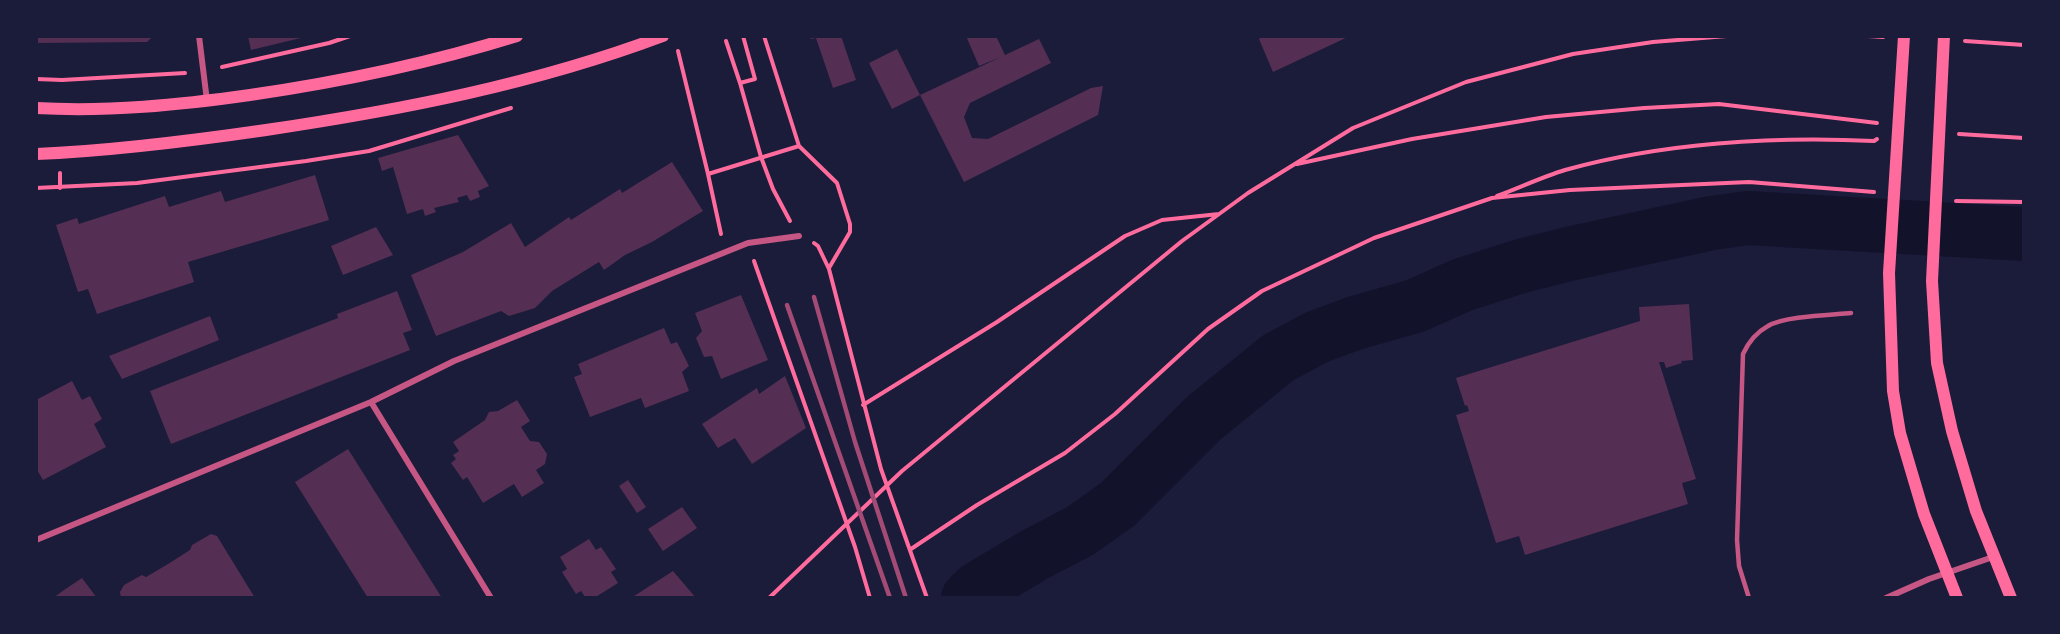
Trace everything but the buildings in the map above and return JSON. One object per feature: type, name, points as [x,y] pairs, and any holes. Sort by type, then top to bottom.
[{"type":"main road","points":[[36,108],[128,109],[286,90],[427,62],[517,36]]},
{"type":"main road","points":[[36,154],[206,139],[362,115],[509,85],[602,58],[663,36]]},
{"type":"main road","points":[[1904,36],[1889,273],[1893,391],[1900,433],[1929,529],[1957,598]]},
{"type":"main road","points":[[1944,36],[1932,280],[1937,363],[1952,431],[1976,511],[2011,598]]},
{"type":"street","points":[[198,36],[207,101]]},
{"type":"street","points":[[36,540],[371,402],[454,361],[725,252],[748,243],[799,236]]},
{"type":"street","points":[[371,402],[491,598]]},
{"type":"street","points":[[1887,598],[1946,573],[1993,557]]},
{"type":"lane","points":[[1749,598],[1739,567],[1737,540],[1743,354],[1755,336],[1769,325],[1851,313]]},
{"type":"path","points":[[36,79],[62,80],[203,72],[329,43],[350,36]]},
{"type":"path","points":[[740,83],[755,79],[743,36]]},
{"type":"path","points":[[764,36],[799,146],[837,183],[850,224],[850,232],[829,269]]},
{"type":"path","points":[[769,598],[902,471],[1182,241],[1293,164],[1353,128],[1466,82],[1573,54],[1653,42],[1727,36]]},
{"type":"path","points":[[726,41],[773,189],[799,236],[818,246],[829,269],[881,469],[927,598]]},
{"type":"path","points":[[1985,42],[2024,45]]},
{"type":"path","points":[[677,47],[725,252]]},
{"type":"path","points":[[1293,164],[1412,139],[1546,117],[1719,104],[1875,122]]},
{"type":"path","points":[[1960,135],[2024,138]]},
{"type":"path","points":[[911,549],[977,505],[1065,453],[1114,414],[1208,329],[1262,291],[1374,238],[1564,171],[1651,151],[1748,142],[1874,141]]},
{"type":"path","points":[[708,174],[799,146]]},
{"type":"path","points":[[1492,198],[1570,190],[1749,182],[1859,190]]},
{"type":"path","points":[[1968,202],[2024,202]]},
{"type":"path","points":[[863,405],[997,322],[1125,236],[1162,220],[1219,214]]},
{"type":"path","points":[[748,243],[855,547],[870,598]]},
{"type":"waterway","points":[[968,598],[977,589],[1080,531],[1118,504],[1204,418],[1278,358],[1317,337],[1355,323],[1415,306],[1462,285],[1521,266],[1573,253],[1712,223],[1748,218],[2024,234]]},
{"type":"railway","points":[[814,297],[855,442],[906,598]]},
{"type":"railway","points":[[787,305],[890,598]]}]
